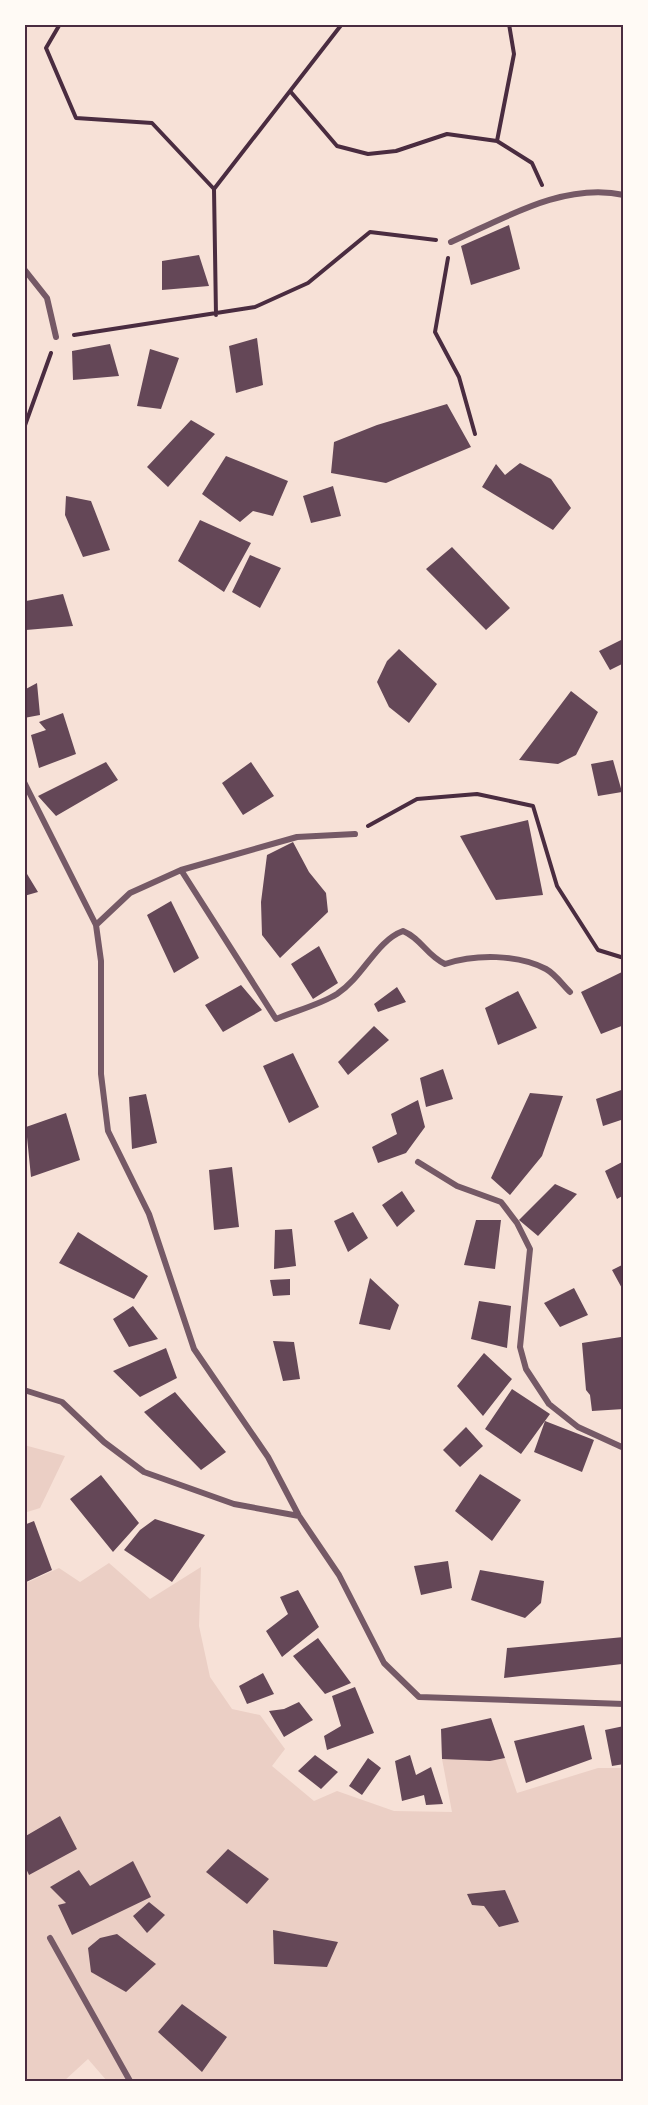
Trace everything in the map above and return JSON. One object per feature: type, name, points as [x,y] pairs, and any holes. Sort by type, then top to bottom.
[{"type":"street","points":[[451,242],[549,199],[602,190],[624,195]]},
{"type":"street","points":[[24,269],[47,298],[56,337]]},
{"type":"street","points":[[24,782],[96,925],[101,961],[101,1074],[108,1131],[149,1214],[194,1349],[268,1457],[299,1516],[339,1575],[384,1663],[419,1697],[624,1704]]},
{"type":"street","points":[[96,925],[130,893],[181,870],[297,837],[355,834]]},
{"type":"street","points":[[181,870],[276,1019],[336,994],[363,972],[388,937],[403,931],[416,936],[434,959],[445,964],[460,958],[523,959],[548,971],[570,992]]},
{"type":"street","points":[[418,1162],[457,1186],[501,1202],[517,1223],[530,1249],[519,1347],[526,1369],[549,1404],[579,1427],[624,1449]]},
{"type":"street","points":[[24,1390],[62,1402],[104,1442],[144,1472],[234,1504],[299,1516]]},
{"type":"street","points":[[50,1938],[130,2081]]},
{"type":"path","points":[[60,24],[46,48],[76,118],[152,123],[214,189]]},
{"type":"path","points":[[216,315],[214,189],[342,24]]},
{"type":"path","points":[[497,141],[514,54],[509,24]]},
{"type":"path","points":[[290,91],[337,146],[368,154],[396,151],[447,134],[497,141],[532,163],[549,199]]},
{"type":"path","points":[[24,428],[56,337],[216,315],[255,307],[308,283],[370,232],[451,242],[435,332],[459,377],[475,434]]},
{"type":"path","points":[[355,834],[417,799],[477,794],[533,806],[557,886],[598,950],[624,958]]},
{"type":"shaded area","points":[[24,1445],[65,1456],[40,1508],[24,1513]]},
{"type":"shaded area","points":[[109,1563],[150,1599],[201,1567],[199,1626],[210,1677],[232,1709],[260,1715],[285,1749],[272,1766],[314,1801],[337,1791],[394,1811],[452,1812],[442,1759],[505,1758],[517,1793],[598,1768],[624,1768],[624,2081],[107,2081],[88,2059],[64,2081],[24,2081],[24,1584],[59,1568],[80,1582]]},
{"type":"building","points":[[509,225],[520,269],[471,285],[461,246]]},
{"type":"building","points":[[199,255],[209,286],[162,290],[162,261]]},
{"type":"building","points":[[257,338],[263,385],[236,393],[229,346]]},
{"type":"building","points":[[110,344],[119,376],[73,380],[72,351]]},
{"type":"building","points":[[150,349],[179,358],[161,409],[137,406]]},
{"type":"building","points":[[447,404],[471,447],[386,483],[331,473],[334,442],[377,425]]},
{"type":"building","points":[[191,420],[215,434],[168,487],[147,467]]},
{"type":"building","points":[[226,456],[288,481],[273,516],[253,511],[240,522],[202,494]]},
{"type":"building","points":[[520,463],[551,479],[571,508],[553,530],[482,487],[496,464],[505,475]]},
{"type":"building","points":[[333,486],[341,516],[311,523],[303,496]]},
{"type":"building","points":[[66,496],[91,501],[110,550],[83,557],[65,515]]},
{"type":"building","points":[[200,520],[251,543],[224,592],[178,561]]},
{"type":"building","points":[[452,547],[510,608],[486,630],[426,569]]},
{"type":"building","points":[[250,555],[281,568],[260,608],[232,592]]},
{"type":"building","points":[[63,594],[73,626],[26,630],[26,601]]},
{"type":"building","points":[[621,640],[624,645],[624,663],[610,670],[599,651]]},
{"type":"building","points":[[399,649],[437,684],[409,723],[389,707],[377,682],[387,661]]},
{"type":"building","points":[[37,683],[40,715],[24,718],[24,690]]},
{"type":"building","points":[[571,691],[598,712],[576,755],[558,764],[519,760]]},
{"type":"building","points":[[63,713],[76,754],[39,768],[31,735],[46,730],[39,722]]},
{"type":"building","points":[[613,760],[622,792],[598,796],[591,764]]},
{"type":"building","points":[[106,762],[118,780],[56,816],[38,796]]},
{"type":"building","points":[[251,762],[274,796],[243,815],[222,783]]},
{"type":"building","points":[[528,820],[543,895],[496,900],[460,836]]},
{"type":"building","points":[[293,842],[309,872],[326,893],[328,912],[280,958],[262,935],[261,902],[267,855]]},
{"type":"building","points":[[24,869],[38,892],[24,896]]},
{"type":"building","points":[[171,901],[199,958],[174,973],[147,915]]},
{"type":"building","points":[[319,946],[338,983],[313,999],[291,964]]},
{"type":"building","points":[[624,971],[624,1025],[601,1034],[581,992]]},
{"type":"building","points":[[241,985],[262,1010],[223,1032],[205,1005]]},
{"type":"building","points":[[397,987],[406,1002],[378,1012],[374,1004]]},
{"type":"building","points":[[518,991],[537,1028],[498,1045],[485,1008]]},
{"type":"building","points":[[374,1026],[389,1040],[348,1075],[338,1062]]},
{"type":"building","points":[[293,1053],[319,1107],[289,1123],[263,1066]]},
{"type":"building","points":[[443,1069],[453,1099],[426,1107],[420,1078]]},
{"type":"building","points":[[624,1089],[624,1119],[603,1126],[596,1099]]},
{"type":"building","points":[[530,1093],[563,1096],[542,1156],[510,1195],[491,1178]]},
{"type":"building","points":[[146,1094],[157,1143],[132,1149],[129,1097]]},
{"type":"building","points":[[418,1100],[425,1127],[406,1153],[378,1163],[372,1147],[397,1134],[391,1114]]},
{"type":"building","points":[[66,1113],[80,1160],[31,1177],[26,1127]]},
{"type":"building","points":[[624,1161],[624,1195],[617,1199],[605,1171]]},
{"type":"building","points":[[232,1167],[239,1227],[214,1230],[209,1170]]},
{"type":"building","points":[[555,1184],[577,1194],[538,1236],[519,1220]]},
{"type":"building","points":[[402,1191],[415,1211],[397,1227],[382,1205]]},
{"type":"building","points":[[353,1212],[368,1238],[348,1252],[334,1221]]},
{"type":"building","points":[[476,1220],[501,1220],[495,1269],[464,1265]]},
{"type":"building","points":[[292,1229],[296,1266],[274,1269],[275,1230]]},
{"type":"building","points":[[78,1232],[148,1276],[134,1299],[59,1263]]},
{"type":"building","points":[[624,1264],[624,1292],[612,1270]]},
{"type":"building","points":[[370,1278],[399,1305],[390,1330],[359,1324]]},
{"type":"building","points":[[290,1279],[290,1295],[273,1296],[270,1280]]},
{"type":"building","points":[[574,1288],[588,1315],[560,1327],[544,1303]]},
{"type":"building","points":[[479,1301],[511,1306],[507,1348],[471,1339]]},
{"type":"building","points":[[133,1306],[158,1339],[129,1347],[113,1319]]},
{"type":"building","points":[[621,1337],[624,1350],[624,1409],[592,1411],[590,1395],[586,1390],[582,1343]]},
{"type":"building","points":[[273,1341],[294,1342],[300,1379],[283,1381]]},
{"type":"building","points":[[166,1348],[177,1378],[140,1397],[113,1371]]},
{"type":"building","points":[[484,1353],[512,1379],[483,1416],[457,1386]]},
{"type":"building","points":[[512,1389],[550,1414],[521,1454],[485,1429]]},
{"type":"building","points":[[175,1392],[226,1452],[201,1470],[144,1412]]},
{"type":"building","points":[[545,1421],[594,1440],[582,1472],[534,1452]]},
{"type":"building","points":[[466,1427],[483,1446],[460,1467],[443,1450]]},
{"type":"building","points":[[480,1474],[521,1500],[492,1541],[455,1511]]},
{"type":"building","points":[[101,1475],[139,1523],[113,1552],[70,1499]]},
{"type":"building","points":[[155,1519],[205,1535],[172,1582],[124,1550],[140,1530]]},
{"type":"building","points":[[34,1521],[52,1570],[24,1583],[24,1525]]},
{"type":"building","points":[[448,1561],[452,1588],[421,1595],[414,1566]]},
{"type":"building","points":[[480,1570],[544,1581],[541,1603],[525,1618],[471,1600]]},
{"type":"building","points":[[298,1590],[319,1627],[282,1657],[266,1631],[288,1614],[280,1597]]},
{"type":"building","points":[[624,1637],[622,1664],[504,1678],[507,1648]]},
{"type":"building","points":[[318,1638],[351,1683],[325,1694],[293,1656]]},
{"type":"building","points":[[263,1673],[274,1694],[247,1704],[239,1686]]},
{"type":"building","points":[[355,1687],[374,1733],[327,1750],[324,1736],[341,1726],[332,1696]]},
{"type":"building","points":[[299,1702],[313,1720],[284,1737],[269,1711],[284,1709]]},
{"type":"building","points":[[491,1718],[505,1758],[490,1761],[442,1759],[441,1729]]},
{"type":"building","points":[[584,1725],[592,1759],[526,1783],[514,1741]]},
{"type":"building","points":[[624,1726],[624,1764],[612,1766],[605,1730]]},
{"type":"building","points":[[315,1755],[338,1772],[321,1789],[298,1771]]},
{"type":"building","points":[[410,1755],[416,1775],[431,1767],[443,1804],[426,1805],[424,1795],[402,1801],[395,1761]]},
{"type":"building","points":[[368,1758],[381,1768],[362,1795],[349,1786]]},
{"type":"building","points":[[60,1816],[77,1849],[29,1875],[24,1864],[24,1837]]},
{"type":"building","points":[[228,1849],[269,1879],[247,1904],[206,1872]]},
{"type":"building","points":[[133,1861],[151,1897],[72,1935],[58,1905],[66,1903],[50,1887],[79,1870],[90,1886]]},
{"type":"building","points":[[505,1890],[519,1922],[499,1927],[484,1906],[472,1905],[467,1894]]},
{"type":"building","points":[[149,1902],[165,1915],[147,1933],[133,1916]]},
{"type":"building","points":[[273,1930],[338,1942],[327,1967],[274,1964]]},
{"type":"building","points":[[117,1934],[156,1964],[126,1992],[91,1972],[88,1948],[100,1938]]},
{"type":"building","points":[[182,2004],[227,2037],[202,2072],[158,2032]]}]
